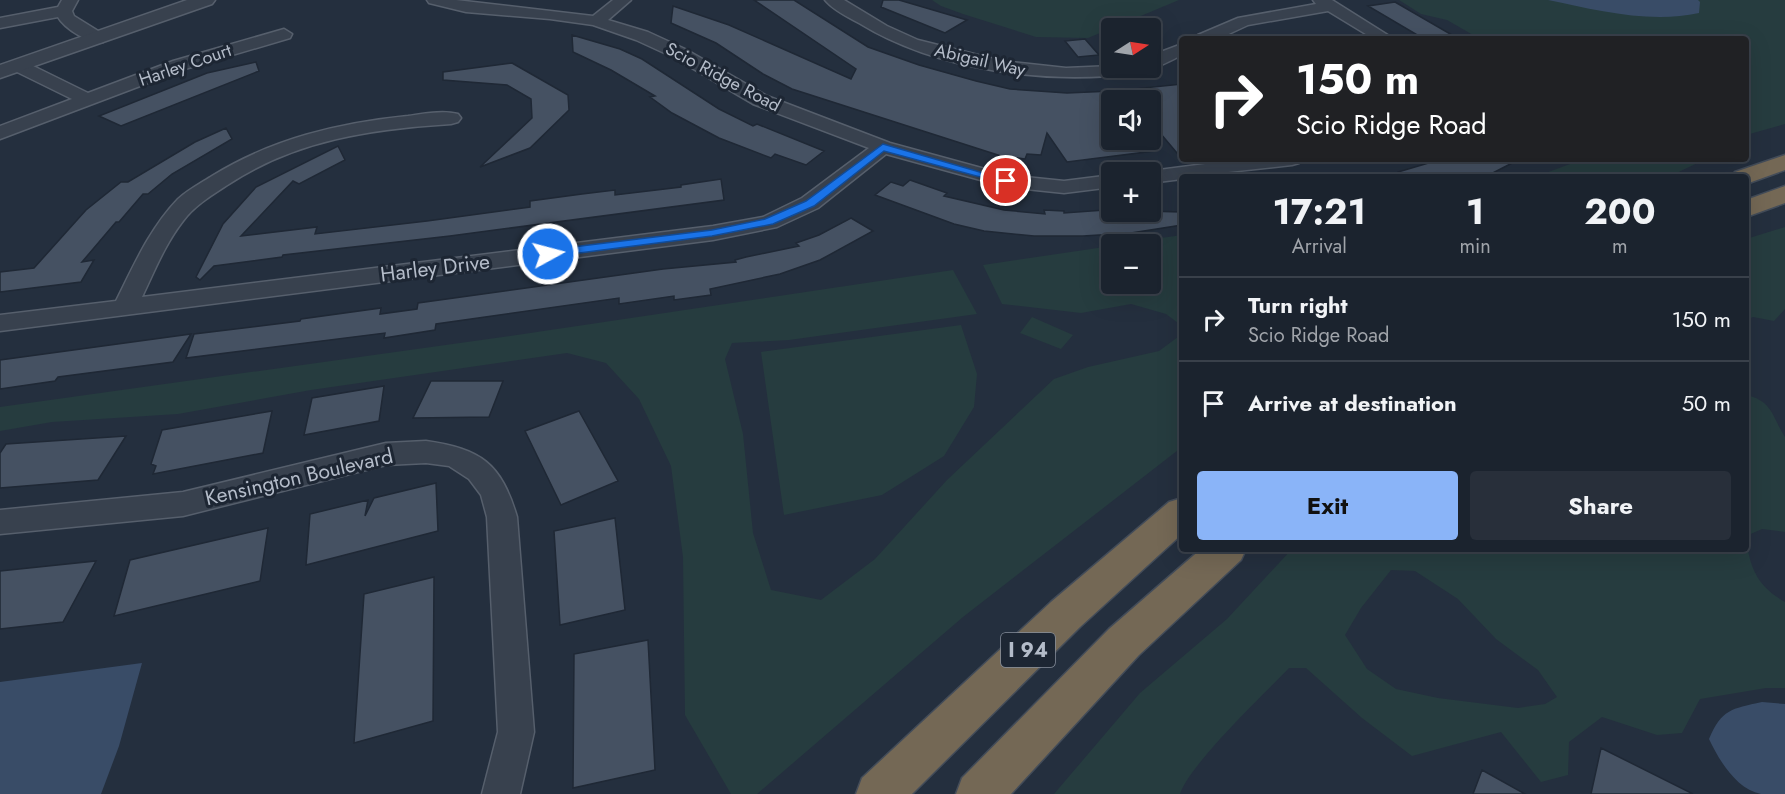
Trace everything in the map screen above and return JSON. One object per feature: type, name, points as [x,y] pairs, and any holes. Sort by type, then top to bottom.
[{"type":"highway","points":[[1749,175],[1785,162]]},
{"type":"highway","points":[[1749,208],[1785,194]]},
{"type":"highway","name":"I 94","points":[[879,794],[1127,558],[1179,515]]},
{"type":"highway","points":[[979,794],[1124,642],[1224,552]]},
{"type":"street","points":[[9,69],[205,0]]},
{"type":"street","name":"Scio Ridge Road","points":[[435,0],[466,7],[550,14],[596,21],[642,36],[680,53],[760,100],[883,147],[1006,181],[1064,188],[1101,183]]},
{"type":"street","points":[[596,21],[623,0]]},
{"type":"street","name":"Abigail Way","points":[[833,0],[889,34],[930,49],[1044,74],[1101,73]]},
{"type":"street","points":[[1211,36],[1244,21],[1326,3],[1381,36]]},
{"type":"street","points":[[0,23],[67,6],[68,19],[98,38]]},
{"type":"street","name":"Harley Court","points":[[87,100],[179,65],[284,34]]},
{"type":"street","points":[[1161,59],[1179,51]]},
{"type":"street","points":[[9,69],[87,100]]},
{"type":"street","points":[[0,133],[87,100]]},
{"type":"street","points":[[125,307],[165,233],[185,204],[226,175],[272,152],[334,131],[390,122],[451,118]]},
{"type":"street","name":"Harley Drive","points":[[0,323],[712,233],[769,222],[810,203],[883,147]]},
{"type":"street","points":[[1161,176],[1268,162]]},
{"type":"street","name":"Kensington Boulevard","points":[[0,522],[183,504],[386,454],[426,452],[456,456],[479,471],[495,492],[502,518],[516,732],[501,794]]},
{"type":"green space","points":[[932,0],[1179,0],[1136,18],[1101,18],[1101,33],[1088,38],[1036,37],[941,6]]},
{"type":"green space","points":[[1399,0],[1785,0],[1785,124],[1749,134],[1749,36],[1475,36],[1447,20],[1421,14]]},
{"type":"green space","points":[[1572,162],[1700,162],[1674,174],[1543,174]]},
{"type":"green space","points":[[1785,227],[1785,309],[1774,321],[1753,317],[1749,319],[1749,238]]},
{"type":"green space","points":[[1179,235],[1179,324],[1166,314],[1131,304],[1081,313],[1002,304],[983,265],[1101,247],[1101,294],[1161,294],[1161,238]]},
{"type":"green space","points":[[953,270],[977,314],[789,340],[732,343],[725,359],[743,434],[753,533],[771,590],[821,600],[875,559],[947,480],[1054,379],[1088,367],[1159,351],[1179,336],[1179,449],[963,617],[757,794],[731,794],[685,715],[683,557],[671,466],[639,399],[606,363],[567,353],[311,390],[178,414],[52,422],[0,431],[0,407],[510,336]]},
{"type":"green space","points":[[1032,317],[1073,335],[1061,349],[1020,333]]},
{"type":"green space","points":[[961,325],[977,374],[974,407],[944,456],[882,495],[784,515],[761,352]]},
{"type":"green space","points":[[1749,396],[1762,401],[1767,406],[1785,437],[1785,532],[1762,529],[1749,535]]},
{"type":"green space","points":[[1289,552],[1749,552],[1761,583],[1785,602],[1785,688],[1766,688],[1700,699],[1682,733],[1657,735],[1602,717],[1569,742],[1568,775],[1541,782],[1501,732],[1412,756],[1362,718],[1306,668],[1289,668],[1212,748],[1186,781],[1180,794],[1054,794],[1140,693],[1227,619]],"holes":[[[1391,570],[1415,571],[1458,599],[1496,639],[1538,670],[1557,697],[1545,704],[1518,708],[1438,698],[1396,689],[1367,669],[1345,635],[1361,608]]]},
{"type":"water","points":[[1548,0],[1698,0],[1700,2],[1699,13],[1661,17],[1623,14]]},
{"type":"water","points":[[142,663],[119,746],[101,794],[0,794],[0,682]]},
{"type":"water","points":[[1762,702],[1785,704],[1785,794],[1761,794],[1744,786],[1723,764],[1709,739],[1723,716],[1735,709]]},
{"type":"building","points":[[754,0],[794,0],[868,47],[919,65],[976,81],[1010,89],[1067,93],[1101,91],[1101,150],[1154,151],[1067,162],[1047,133],[1041,155],[1027,154],[1025,159],[1001,156],[792,89],[763,74],[716,43],[671,23],[673,6],[729,25],[851,79],[856,69]]},
{"type":"building","points":[[883,0],[899,0],[967,20],[945,33],[881,7]]},
{"type":"building","points":[[1395,2],[1454,36],[1419,36],[1368,6]]},
{"type":"building","points":[[572,35],[620,49],[642,59],[719,109],[753,126],[757,124],[824,151],[806,165],[775,154],[771,158],[719,138],[672,113],[650,97],[655,96],[611,70],[573,52]]},
{"type":"building","points":[[1085,39],[1099,55],[1078,57],[1065,41]]},
{"type":"building","points":[[256,62],[259,71],[121,126],[99,116],[207,73]]},
{"type":"building","points":[[512,63],[568,95],[569,110],[530,148],[480,167],[532,118],[531,99],[507,85],[443,80],[443,72]]},
{"type":"building","points":[[1179,84],[1179,155],[1161,134],[1161,90],[1124,90]]},
{"type":"building","points":[[226,128],[232,139],[172,174],[148,194],[143,194],[119,222],[116,222],[82,262],[94,260],[81,282],[0,292],[0,272],[34,268],[86,210],[121,182],[128,182],[195,142]]},
{"type":"building","points":[[338,146],[345,160],[299,184],[293,181],[241,236],[317,227],[315,234],[427,221],[530,207],[530,201],[615,190],[615,195],[681,187],[681,185],[721,179],[724,200],[450,236],[283,255],[282,257],[214,266],[200,280],[196,277],[223,224],[256,187]]},
{"type":"building","points":[[1432,162],[1514,162],[1491,174],[1398,174],[1398,172]]},
{"type":"building","points":[[910,180],[947,193],[944,196],[1004,210],[1045,214],[1044,210],[1064,211],[1064,213],[1101,210],[1101,222],[1161,222],[1161,211],[1179,212],[1179,225],[1131,233],[1083,236],[1034,236],[984,231],[954,224],[875,195],[891,182],[903,186]]},
{"type":"building","points":[[851,218],[873,231],[820,260],[780,274],[710,289],[711,295],[674,300],[674,296],[619,304],[619,298],[436,324],[435,330],[384,338],[385,333],[186,358],[194,334],[381,308],[380,314],[417,309],[418,303],[663,269],[736,262],[735,260],[746,257],[799,246],[796,243],[819,235]]},
{"type":"building","points":[[191,334],[173,362],[58,377],[55,381],[0,389],[0,360]]},
{"type":"building","points":[[431,381],[503,381],[489,417],[413,418]]},
{"type":"building","points":[[384,386],[379,421],[304,435],[312,398]]},
{"type":"building","points":[[272,411],[263,453],[153,474],[156,466],[151,464],[162,430]]},
{"type":"building","points":[[579,411],[618,481],[561,505],[525,431]]},
{"type":"building","points":[[126,436],[98,480],[0,488],[0,453],[6,444]]},
{"type":"building","points":[[436,483],[438,531],[306,565],[310,514],[368,500],[365,516],[374,498]]},
{"type":"building","points":[[615,518],[625,610],[560,625],[554,531]]},
{"type":"building","points":[[268,528],[260,581],[114,616],[130,560]]},
{"type":"building","points":[[96,561],[63,622],[0,629],[0,571]]},
{"type":"building","points":[[434,577],[433,721],[354,743],[364,594]]},
{"type":"building","points":[[648,640],[655,770],[573,788],[574,654]]},
{"type":"building","points":[[1601,748],[1693,794],[1591,794]]},
{"type":"building","points":[[1482,770],[1525,794],[1473,794]]},
{"type":"route","points":[[548,254],[712,233],[769,222],[810,203],[883,147],[1006,181]]}]
